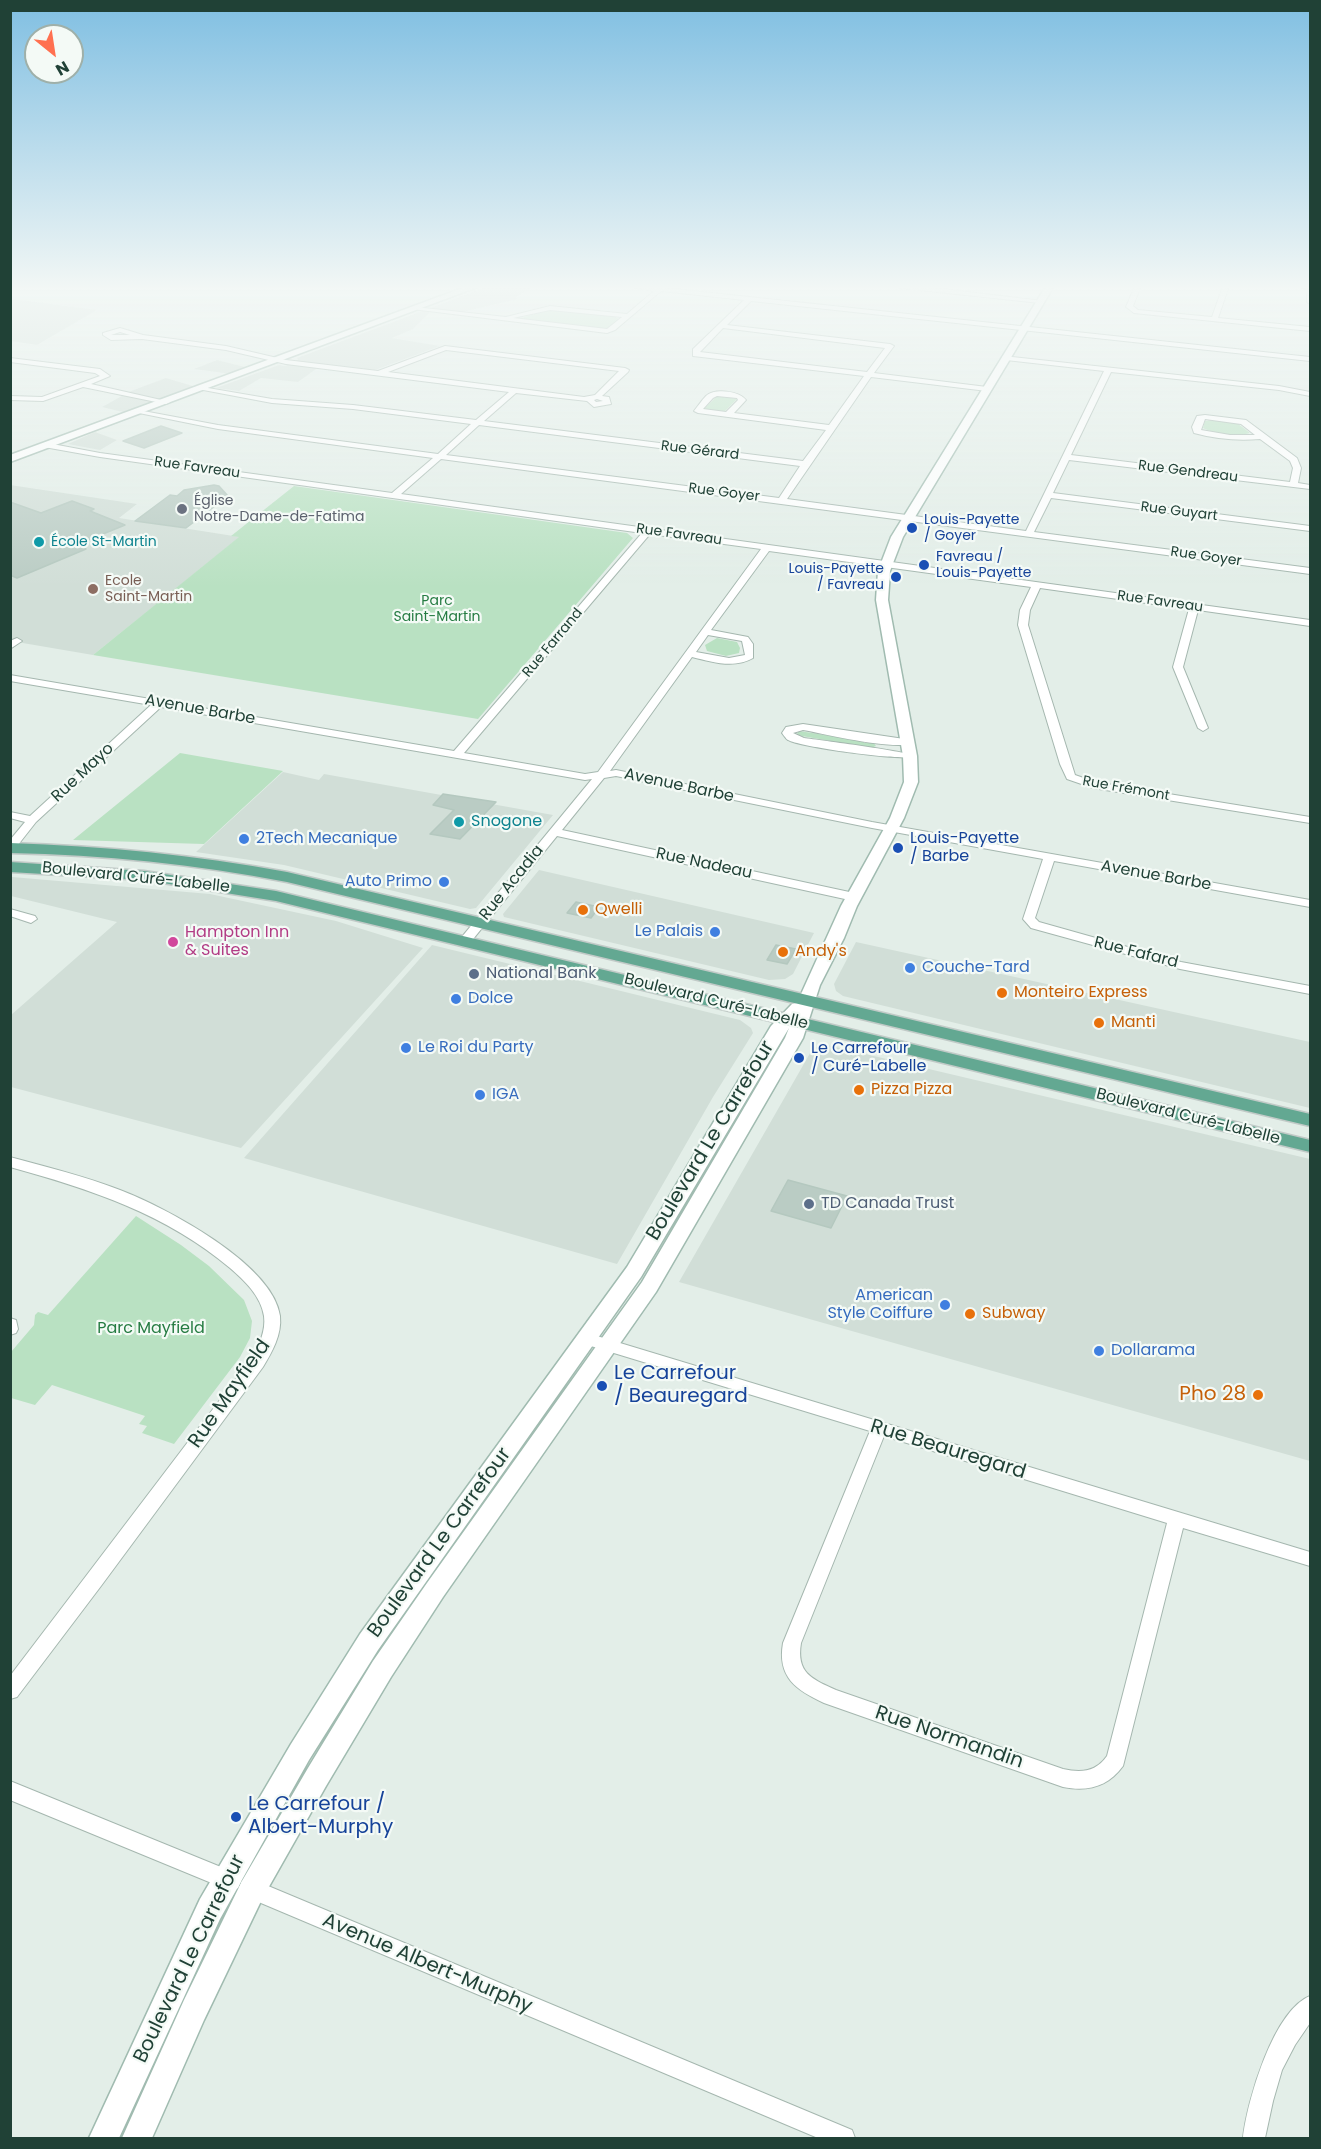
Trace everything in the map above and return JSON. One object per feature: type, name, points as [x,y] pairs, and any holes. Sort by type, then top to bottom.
[{"type":"main road","name":"Boulevard Curé-Labelle","points":[[11,848],[120,853],[230,866],[293,878],[1311,1120]]},
{"type":"main road","name":"Boulevard Curé-Labelle","points":[[10,867],[119,873],[236,888],[465,941],[1311,1146]]},
{"type":"street","points":[[10,398],[43,399],[81,386]]},
{"type":"street","points":[[91,386],[166,402]]},
{"type":"street","points":[[10,459],[209,386]]},
{"type":"street","points":[[476,386],[593,398],[607,386]]},
{"type":"street","points":[[782,500],[805,464],[862,386]]},
{"type":"street","points":[[964,386],[987,389]]},
{"type":"street","name":"Boulevard Le Carrefour","points":[[137,2139],[194,2010],[239,1885],[295,1762],[369,1642],[597,1343],[663,1264],[794,1038],[793,1021],[891,828],[911,782],[910,756],[884,614],[882,591],[887,564],[897,537],[989,386]]},
{"type":"street","points":[[1029,534],[1101,386]]},
{"type":"street","points":[[1262,386],[1311,394]]},
{"type":"street","name":"Rue Gérard","points":[[202,389],[276,402],[357,408],[805,464]]},
{"type":"street","points":[[395,495],[514,391]]},
{"type":"street","points":[[728,416],[741,401],[740,397],[713,395],[698,409],[702,412],[728,416],[831,428]]},
{"type":"street","name":"Rue Goyer","points":[[138,412],[218,427],[1311,571]]},
{"type":"street","points":[[1263,436],[1247,438],[1204,433],[1197,431],[1196,427],[1201,417],[1245,423],[1263,436],[1296,462],[1293,485]]},
{"type":"street","name":"Rue Favreau","points":[[47,445],[1311,623]]},
{"type":"street","name":"Rue Gendreau","points":[[1066,457],[1311,487]]},
{"type":"street","name":"Rue Guyart","points":[[1048,495],[1311,529]]},
{"type":"street","name":"Rue Farrand","points":[[458,755],[648,531]]},
{"type":"street","name":"Rue Acadia","points":[[465,941],[601,775],[691,654],[766,547]]},
{"type":"street","name":"Rue Frémont","points":[[1037,585],[1025,610],[1023,625],[1065,764],[1071,777],[1093,785],[1311,820]]},
{"type":"street","points":[[1194,607],[1178,666],[1203,728]]},
{"type":"street","points":[[691,654],[731,660],[744,660],[750,656],[745,639],[706,632]]},
{"type":"street","name":"Avenue Barbe","points":[[10,678],[585,777],[616,773],[891,828],[1311,903]]},
{"type":"street","name":"Rue Mayo","points":[[11,848],[32,819],[160,703]]},
{"type":"street","points":[[907,742],[803,727],[790,729],[787,733],[792,738],[803,741],[882,754],[910,756]]},
{"type":"street","points":[[10,815],[32,819]]},
{"type":"street","name":"Rue Nadeau","points":[[555,832],[854,897]]},
{"type":"street","name":"Rue Fafard","points":[[1050,857],[1030,914],[1029,919],[1035,925],[1171,963],[1311,990]]},
{"type":"street","points":[[10,912],[31,919]]},
{"type":"street","name":"Rue Mayfield","points":[[10,1162],[117,1194],[195,1234],[225,1256],[262,1292],[270,1308],[272,1325],[269,1342],[257,1363],[10,1691]]},
{"type":"street","name":"Rue Beauregard","points":[[597,1343],[1311,1559]]},
{"type":"street","name":"Rue Normandin","points":[[879,1429],[792,1643],[789,1653],[792,1668],[809,1687],[831,1697],[1063,1778],[1081,1782],[1096,1779],[1108,1771],[1116,1760],[1177,1518]]},
{"type":"street","name":"Avenue Albert-Murphy","points":[[10,1790],[844,2139]]},
{"type":"street","name":"Boulevard Le Carrefour","points":[[104,2139],[192,1947],[239,1885]]},
{"type":"street","points":[[1254,2139],[1264,2090],[1276,2056],[1291,2029],[1311,2007]]},
{"type":"shaded area","points":[[144,386],[196,387],[123,412],[102,407]]},
{"type":"shaded area","points":[[221,386],[247,386],[239,391],[216,388]]},
{"type":"shaded area","points":[[95,432],[117,440],[100,450],[68,444]]},
{"type":"shaded area","name":"Ecole Saint-Martin","points":[[10,485],[137,504],[119,518],[240,537],[93,655],[11,641]]},
{"type":"shaded area","points":[[283,772],[319,780],[324,774],[553,815],[476,908],[470,909],[284,865],[196,852]]},
{"type":"shaded area","points":[[539,870],[814,933],[793,974],[785,979],[769,980],[504,917],[503,914]]},
{"type":"shaded area","points":[[12,877],[210,894],[336,921],[423,948],[241,1148],[11,1087],[11,1015],[117,922],[11,896]]},
{"type":"shaded area","points":[[856,942],[1310,1042],[1310,1108],[843,996],[836,991],[834,984]]},
{"type":"shaded area","points":[[432,945],[740,1020],[751,1028],[753,1033],[713,1097],[617,1264],[244,1158]]},
{"type":"shaded area","points":[[823,1044],[1310,1159],[1310,1461],[679,1282],[813,1048]]},
{"type":"green space","points":[[717,396],[737,399],[724,412],[704,409]]},
{"type":"green space","points":[[1205,421],[1237,423],[1250,433],[1226,434],[1203,428]]},
{"type":"green space","name":"Parc Saint-Martin","points":[[294,486],[627,533],[633,538],[478,719],[93,655],[239,537],[231,536]]},
{"type":"green space","points":[[717,638],[737,642],[740,648],[739,653],[726,656],[707,651],[705,645]]},
{"type":"green space","points":[[799,731],[864,741],[864,743],[873,742],[876,746],[871,748],[802,736],[797,734]]},
{"type":"green space","points":[[180,753],[283,771],[204,844],[73,840]]},
{"type":"green space","name":"Parc Mayfield","points":[[136,1216],[209,1266],[244,1300],[252,1321],[250,1338],[240,1357],[174,1444],[142,1433],[147,1426],[139,1424],[145,1416],[52,1385],[35,1405],[11,1398],[11,1352],[34,1325],[35,1315],[38,1312],[48,1315]]},
{"type":"building","points":[[161,426],[182,433],[144,448],[123,441]]},
{"type":"building","name":"Église Notre-Dame-de-Fatima","points":[[219,486],[228,496],[186,528],[135,521],[170,495],[177,496],[184,490]]},
{"type":"building","name":"École St-Martin","points":[[72,501],[125,525],[76,545],[86,549],[17,578],[10,575],[10,502],[41,513]]},
{"type":"building","name":"Snogone","points":[[443,794],[496,802],[460,839],[430,834],[454,810],[433,805]]},
{"type":"building","name":"Qwelli","points":[[576,902],[599,907],[591,918],[567,913]]},
{"type":"building","name":"Andy's","points":[[776,945],[796,949],[787,964],[767,960]]},
{"type":"building","name":"TD Canada Trust","points":[[788,1180],[847,1196],[831,1228],[771,1211]]},
{"type":"place","name":"Église Notre-Dame-de-Fatima","points":[[182,509]]},
{"type":"place","name":"Louis-Payette / Goyer","points":[[912,528]]},
{"type":"place","name":"École St-Martin","points":[[39,542]]},
{"type":"place","name":"Favreau / Louis-Payette","points":[[924,565]]},
{"type":"place","name":"Louis-Payette / Favreau","points":[[896,577]]},
{"type":"place","name":"Ecole Saint-Martin","points":[[93,589]]},
{"type":"place","name":"Snogone","points":[[459,822]]},
{"type":"place","name":"2Tech Mecanique","points":[[244,839]]},
{"type":"place","name":"Louis-Payette / Barbe","points":[[898,848]]},
{"type":"place","name":"Auto Primo","points":[[444,882]]},
{"type":"place","name":"Qwelli","points":[[583,910]]},
{"type":"place","name":"Le Palais","points":[[715,932]]},
{"type":"place","name":"Hampton Inn & Suites","points":[[173,942]]},
{"type":"place","name":"Andy's","points":[[783,952]]},
{"type":"place","name":"Couche-Tard","points":[[910,968]]},
{"type":"place","name":"National Bank","points":[[474,974]]},
{"type":"place","name":"Monteiro Express","points":[[1002,993]]},
{"type":"place","name":"Dolce","points":[[456,999]]},
{"type":"place","name":"Manti","points":[[1099,1023]]},
{"type":"place","name":"Le Roi du Party","points":[[406,1048]]},
{"type":"place","name":"Le Carrefour / Curé-Labelle","points":[[799,1058]]},
{"type":"place","name":"Pizza Pizza","points":[[859,1090]]},
{"type":"place","name":"IGA","points":[[480,1095]]},
{"type":"place","name":"TD Canada Trust","points":[[809,1204]]},
{"type":"place","name":"American Style Coiffure","points":[[945,1305]]},
{"type":"place","name":"Subway","points":[[970,1314]]},
{"type":"place","name":"Dollarama","points":[[1099,1351]]},
{"type":"place","name":"Le Carrefour / Beauregard","points":[[602,1386]]},
{"type":"place","name":"Pho 28","points":[[1258,1395]]},
{"type":"place","name":"Le Carrefour / Albert-Murphy","points":[[236,1817]]}]
